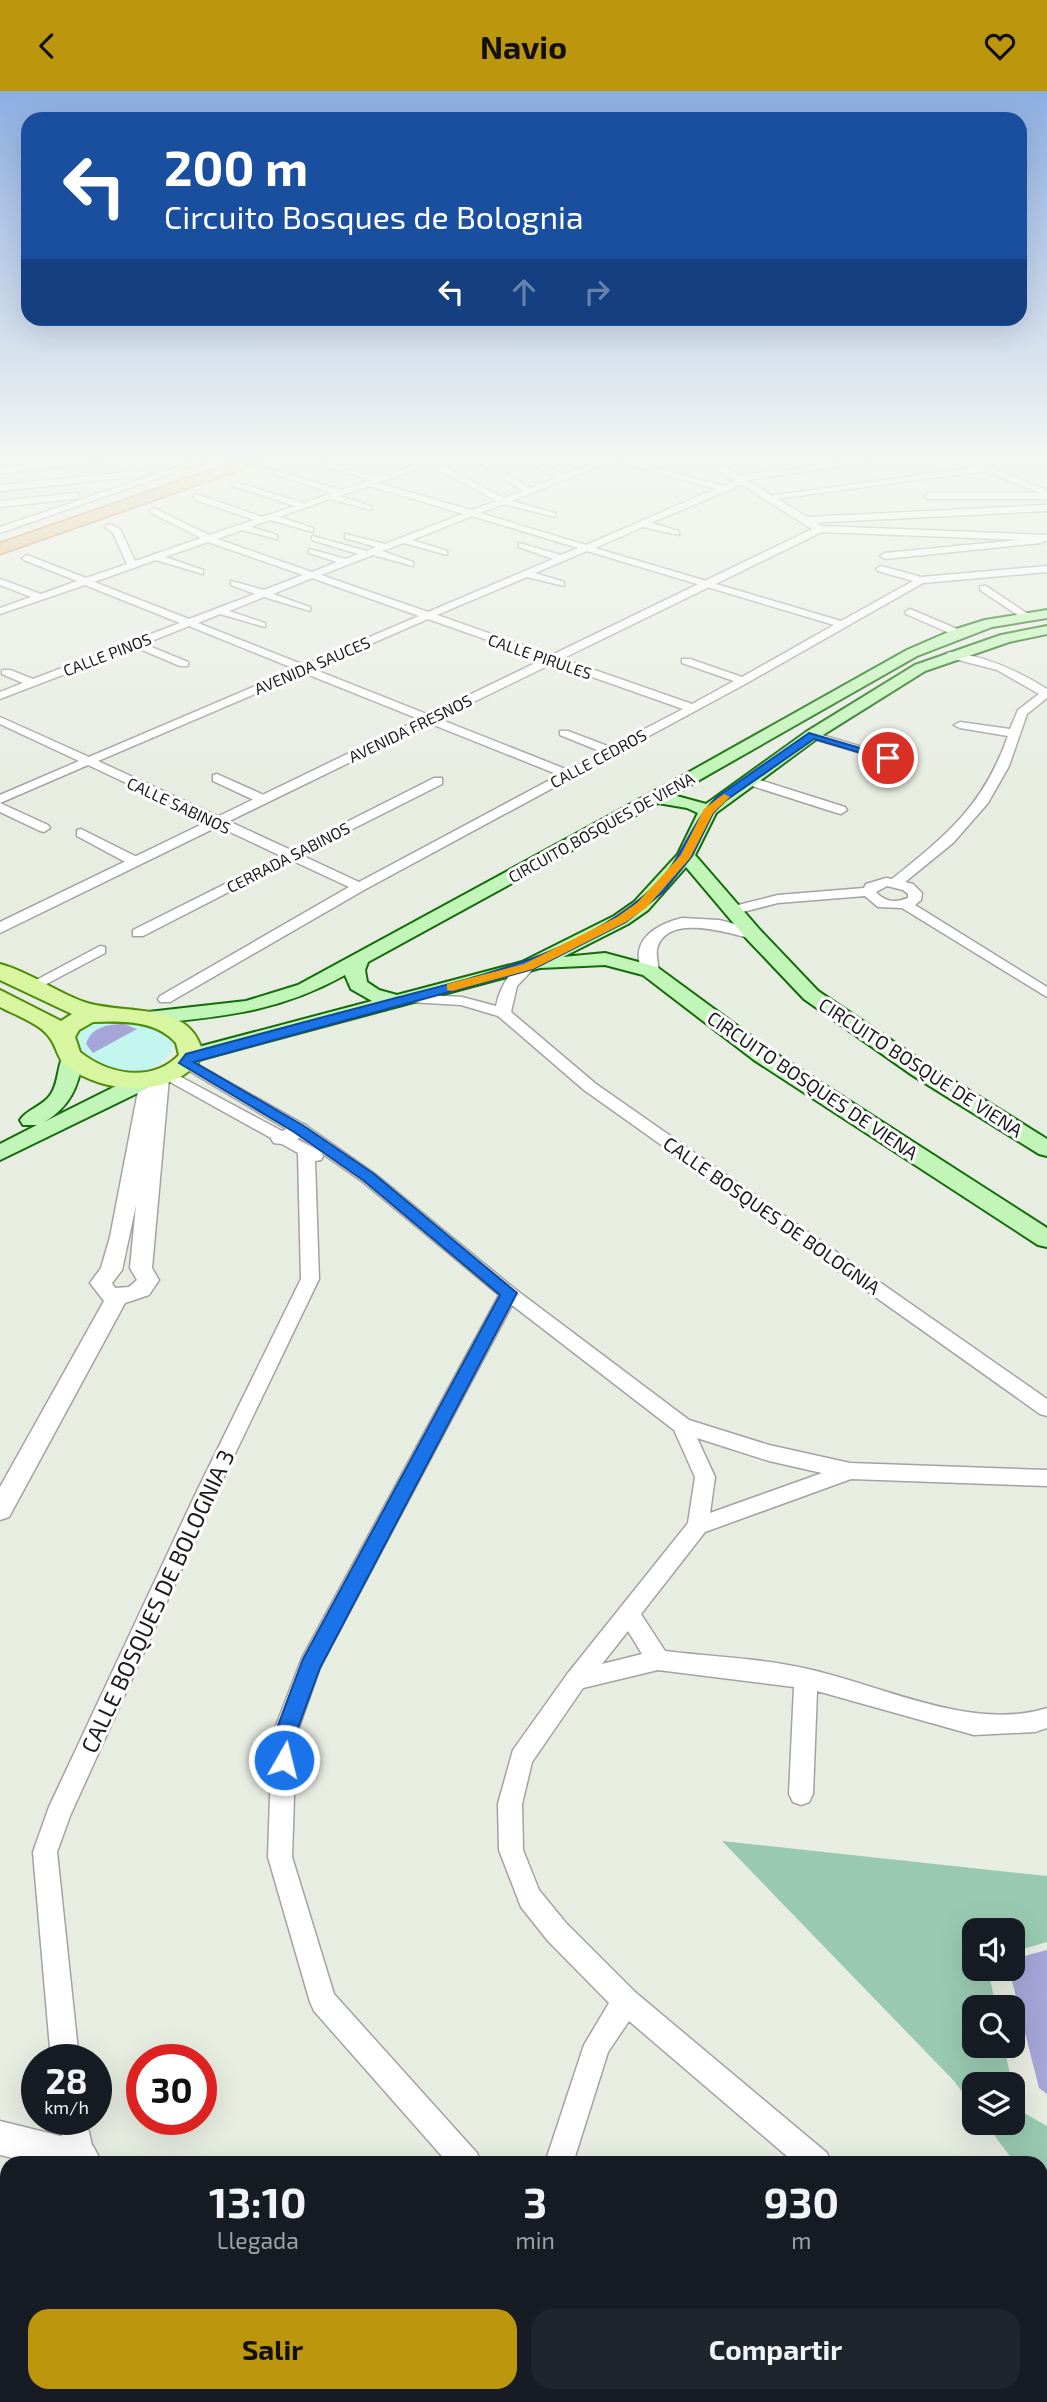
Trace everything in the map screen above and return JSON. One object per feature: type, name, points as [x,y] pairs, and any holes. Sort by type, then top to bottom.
[{"type":"main road","name":"CIRCUITO BOSQUES DE VIENA","points":[[148,1018],[248,1007],[305,989],[656,798],[912,653],[958,633],[1026,616],[1047,614]]},
{"type":"main road","name":"CIRCUITO BOSQUES DE VIENA","points":[[529,966],[642,906],[686,856],[715,805],[812,735],[920,669],[951,655],[1002,649],[1047,630]]},
{"type":"main road","points":[[681,784],[715,805]]},
{"type":"main road","points":[[656,798],[715,805]]},
{"type":"main road","name":"CIRCUITO BOSQUE DE VIENA","points":[[686,856],[753,934],[811,995],[920,1070],[1044,1146]]},
{"type":"main road","name":"CIRCUITO BOSQUES DE VIENA","points":[[0,1153],[166,1073],[330,1020],[529,966],[605,959],[650,971],[762,1055],[1047,1239]]},
{"type":"main road","points":[[359,961],[354,969],[354,978],[360,987],[370,994],[405,1000]]},
{"type":"main road","points":[[0,971],[78,1007],[105,1014],[148,1018],[179,1031],[188,1041],[166,1073],[111,1077],[68,1048],[52,1026],[0,997]]},
{"type":"main road","points":[[305,989],[327,997],[333,1005],[330,1020]]},
{"type":"main road","points":[[0,1136],[43,1114],[61,1100],[68,1087],[66,1027],[77,1019],[105,1014]]},
{"type":"street","points":[[54,569],[567,774]]},
{"type":"street","points":[[0,611],[40,600],[125,569]]},
{"type":"street","points":[[191,569],[200,572]]},
{"type":"street","name":"CALLE PIRULES","points":[[292,569],[424,617],[692,708]]},
{"type":"street","name":"CALLE PINOS","points":[[0,696],[330,569]]},
{"type":"street","name":"AVENIDA SAUCES","points":[[0,799],[534,569]]},
{"type":"street","points":[[658,569],[843,625]]},
{"type":"street","name":"AVENIDA FRESNOS","points":[[0,927],[551,661],[735,569]]},
{"type":"street","points":[[881,569],[921,580]]},
{"type":"street","name":"CALLE CEDROS","points":[[165,999],[359,887],[743,681],[921,580],[1047,569]]},
{"type":"street","points":[[524,573],[561,584]]},
{"type":"street","points":[[0,582],[40,600]]},
{"type":"street","points":[[233,583],[306,609]]},
{"type":"street","points":[[983,588],[1026,616]]},
{"type":"street","points":[[220,611],[261,625]]},
{"type":"street","points":[[910,612],[958,633]]},
{"type":"street","points":[[133,643],[184,664]]},
{"type":"street","points":[[1002,649],[1004,667]]},
{"type":"street","points":[[896,883],[949,840],[984,800],[1003,766],[1022,712],[1046,693],[1004,667],[951,655]]},
{"type":"street","points":[[686,661],[743,681]]},
{"type":"street","points":[[6,672],[32,683]]},
{"type":"street","name":"CALLE SABINOS","points":[[0,720],[359,887]]},
{"type":"street","points":[[960,725],[1013,733]]},
{"type":"street","points":[[564,733],[609,751]]},
{"type":"street","points":[[812,735],[888,758],[900,764],[905,774]]},
{"type":"street","points":[[217,778],[262,799]]},
{"type":"street","points":[[750,781],[841,810]]},
{"type":"street","name":"CERRADA SABINOS","points":[[138,933],[438,782]]},
{"type":"street","points":[[0,807],[44,828]]},
{"type":"street","points":[[81,833],[134,861]]},
{"type":"street","points":[[735,910],[778,899],[869,892],[877,884],[896,883],[915,893],[914,900],[906,905]]},
{"type":"street","points":[[869,892],[871,897],[886,905],[906,905],[1047,993]]},
{"type":"street","points":[[650,971],[646,954],[652,937],[662,930],[699,921],[726,924],[753,934]]},
{"type":"street","points":[[32,986],[100,950]]},
{"type":"street","points":[[503,1013],[506,988],[515,976],[529,966]]},
{"type":"street","name":"CALLE BOSQUES DE BOLOGNIA","points":[[405,1000],[461,1001],[503,1013],[590,1087],[1047,1409]]},
{"type":"street","points":[[166,1073],[299,1129],[369,1178],[509,1293],[682,1425],[769,1453],[850,1471],[1047,1478]]},
{"type":"street","points":[[166,1073],[306,1152],[369,1178]]},
{"type":"street","points":[[166,1073],[143,1236],[141,1268],[148,1280],[145,1289],[132,1295],[109,1294],[103,1290],[101,1283],[111,1270],[166,1073]]},
{"type":"street","points":[[281,1139],[299,1129]]},
{"type":"street","name":"CALLE BOSQUES DE BOLOGNIA 3","points":[[63,2044],[45,1852],[58,1815],[206,1493],[310,1279],[306,1152]]},
{"type":"street","points":[[120,1237],[143,1236]]},
{"type":"street","points":[[461,2156],[323,2002],[280,1857],[284,1736],[310,1665],[509,1293]]},
{"type":"street","points":[[0,1510],[118,1296]]},
{"type":"street","points":[[682,1425],[705,1477],[698,1526],[576,1680],[521,1758],[510,1804],[511,1850],[530,1898],[557,1932],[626,2001],[809,2156]]},
{"type":"street","points":[[698,1526],[850,1471]]},
{"type":"street","points":[[628,1613],[658,1660]]},
{"type":"street","points":[[576,1680],[658,1660],[806,1678],[974,1725],[1035,1722],[1047,1718]]},
{"type":"street","points":[[801,1794],[806,1678]]},
{"type":"street","points":[[561,2156],[597,2045],[626,2001]]},
{"type":"street","points":[[76,2135],[81,2156]]},
{"type":"street","points":[[0,2138],[64,2156]]},
{"type":"green space","points":[[722,1841],[1047,1876],[1047,1942],[1025,1948],[1025,1918],[962,1918],[962,1981],[991,1981],[993,1995],[962,1995],[962,2058],[1007,2058],[1009,2072],[962,2072],[962,2092]]},
{"type":"green space","points":[[1025,2114],[1047,2126],[1047,2156],[1010,2156],[994,2135],[1025,2135]]},
{"type":"shaded area","points":[[108,1016],[146,1023],[160,1029],[172,1041],[169,1055],[154,1067],[128,1073],[97,1064],[71,1044],[76,1024]]},
{"type":"shaded area","points":[[124,1024],[137,1029],[93,1053],[86,1044],[96,1030]]},
{"type":"shaded area","points":[[1047,1950],[1047,2094],[1039,2088],[1025,2032],[1025,1995],[1016,1995],[1012,1981],[1025,1981],[1025,1956]]},
{"type":"slow traffic","points":[[452,987],[529,966],[642,906],[686,856],[708,811],[724,797]]},
{"type":"route","points":[[284,1760],[284,1736],[310,1665],[509,1293],[369,1178],[299,1129],[186,1063],[191,1056],[529,966],[621,919],[642,906],[686,856],[708,811],[812,735],[888,758]]}]
